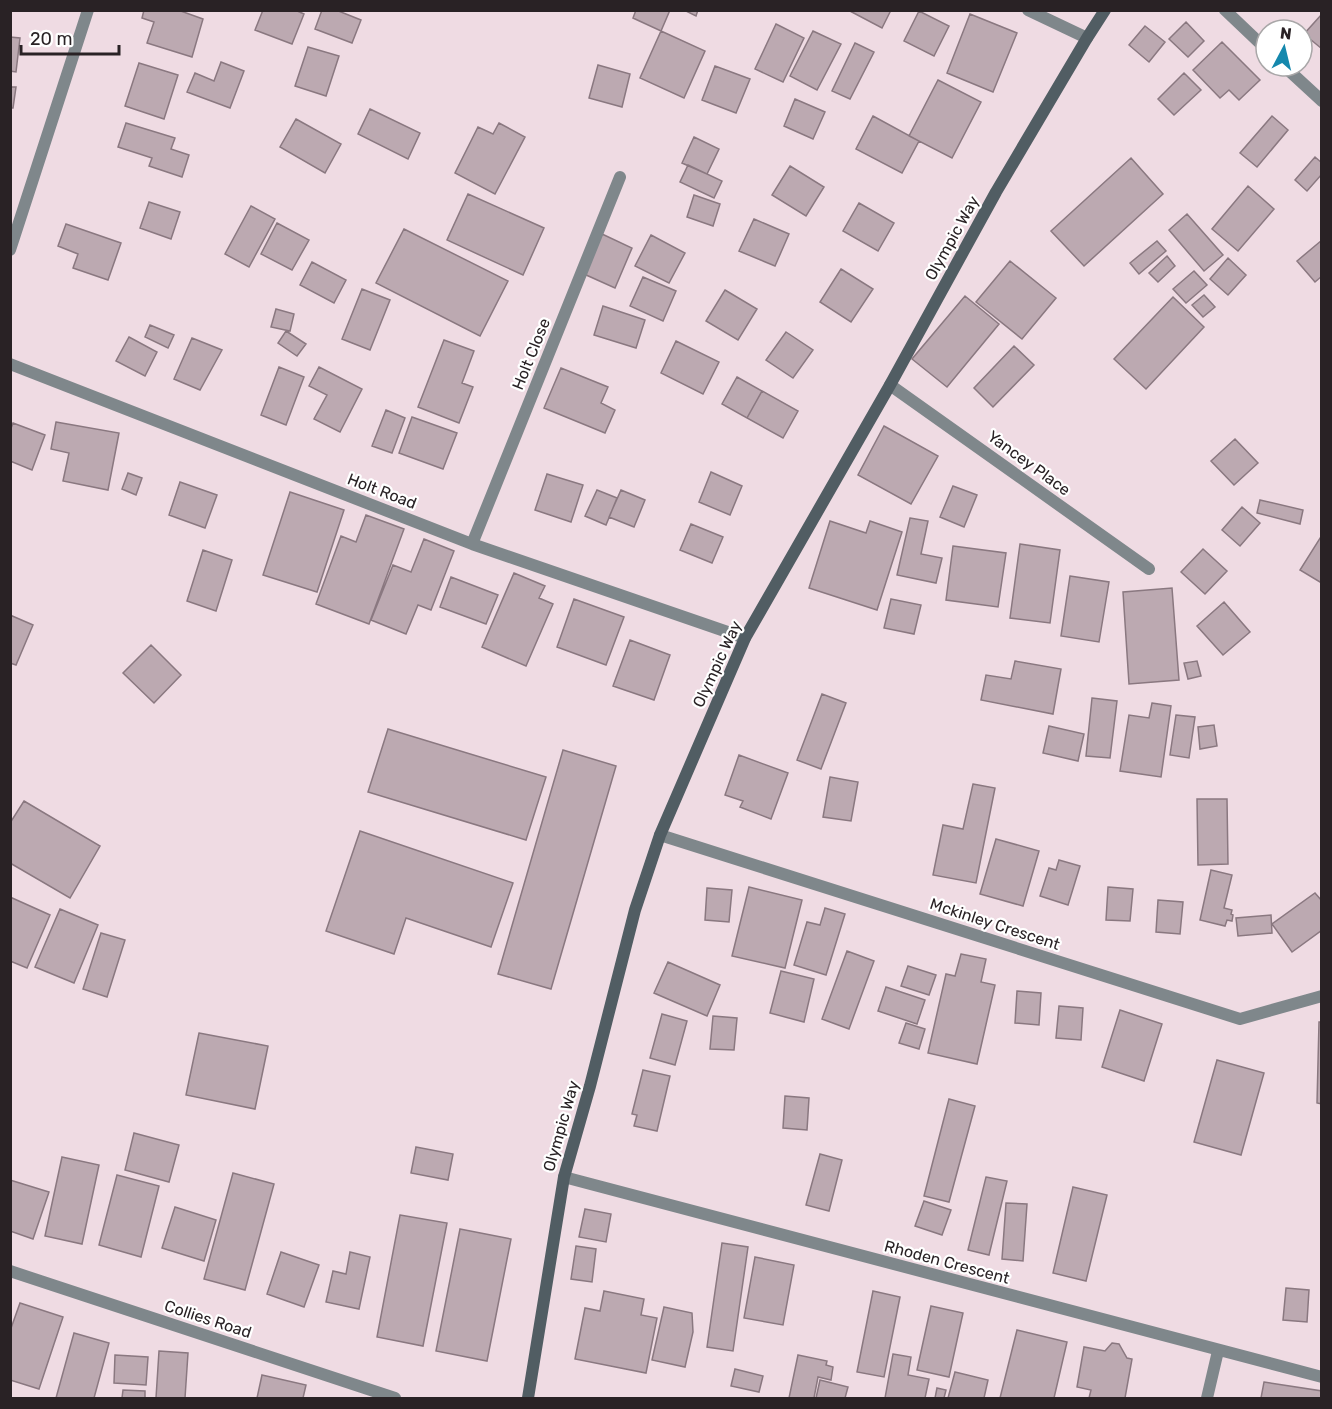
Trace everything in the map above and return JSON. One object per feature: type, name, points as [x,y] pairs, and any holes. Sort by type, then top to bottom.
[{"type":"street","points":[[11,250],[88,10]]},
{"type":"street","points":[[1028,10],[1087,38]]},
{"type":"street","name":"Olympic Way","points":[[528,1398],[564,1177],[636,910],[660,835],[745,638],[891,385],[996,192],[1105,10]]},
{"type":"street","points":[[1225,10],[1254,38]]},
{"type":"street","points":[[1297,78],[1322,101]]},
{"type":"street","name":"Holt Close","points":[[472,544],[620,177]]},
{"type":"street","name":"Holt Road","points":[[10,364],[472,544],[745,638]]},
{"type":"street","name":"Yancey Place","points":[[891,385],[1149,569]]},
{"type":"street","name":"Mckinley Crescent","points":[[660,835],[1240,1019],[1322,996]]},
{"type":"street","name":"Rhoden Crescent","points":[[564,1177],[1322,1377]]},
{"type":"street","name":"Collies Road","points":[[10,1271],[395,1398]]},
{"type":"street","points":[[1207,1398],[1218,1351]]},
{"type":"building","points":[[144,10],[178,10],[203,19],[192,57],[147,43],[154,22],[142,18]]},
{"type":"building","points":[[263,10],[295,10],[304,14],[292,44],[255,30]]},
{"type":"building","points":[[322,10],[336,10],[361,20],[352,43],[315,29]]},
{"type":"building","points":[[636,10],[670,10],[661,31],[633,18]]},
{"type":"building","points":[[684,10],[698,10],[696,16]]},
{"type":"building","points":[[848,10],[891,10],[882,28]]},
{"type":"building","points":[[919,11],[949,26],[934,56],[904,41]]},
{"type":"building","points":[[970,14],[1017,33],[993,92],[947,73]]},
{"type":"building","points":[[1322,14],[1322,49],[1314,42],[1314,23]]},
{"type":"building","points":[[1186,22],[1204,41],[1188,57],[1169,39]]},
{"type":"building","points":[[776,24],[804,38],[783,82],[755,69]]},
{"type":"building","points":[[1145,26],[1165,42],[1149,62],[1129,45]]},
{"type":"building","points":[[661,31],[705,51],[684,98],[640,78]]},
{"type":"building","points":[[813,31],[841,44],[817,90],[790,76]]},
{"type":"building","points":[[10,37],[20,38],[16,72],[10,71]]},
{"type":"building","points":[[1222,42],[1254,74],[1254,78],[1260,80],[1239,100],[1229,90],[1220,98],[1193,70]]},
{"type":"building","points":[[855,43],[874,52],[850,99],[832,91]]},
{"type":"building","points":[[308,47],[339,56],[326,96],[295,86]]},
{"type":"building","points":[[221,62],[244,71],[230,108],[187,92],[195,73],[214,81]]},
{"type":"building","points":[[139,63],[178,75],[164,119],[125,106]]},
{"type":"building","points":[[598,65],[630,74],[622,107],[589,98]]},
{"type":"building","points":[[715,66],[750,79],[736,113],[702,100]]},
{"type":"building","points":[[1184,73],[1201,90],[1174,115],[1158,99]]},
{"type":"building","points":[[938,80],[981,102],[952,158],[909,136]]},
{"type":"building","points":[[10,87],[16,87],[13,108],[10,108]]},
{"type":"building","points":[[795,99],[825,112],[813,139],[784,126]]},
{"type":"building","points":[[370,109],[420,133],[408,159],[358,134]]},
{"type":"building","points":[[873,116],[919,141],[902,173],[856,149]]},
{"type":"building","points":[[1272,116],[1288,130],[1257,167],[1240,153]]},
{"type":"building","points":[[296,119],[341,144],[325,173],[280,147]]},
{"type":"building","points":[[126,123],[175,138],[171,149],[189,155],[182,177],[149,166],[152,158],[118,147]]},
{"type":"building","points":[[499,123],[525,137],[495,194],[455,173],[478,127],[493,134]]},
{"type":"building","points":[[694,137],[719,149],[707,174],[682,163]]},
{"type":"building","points":[[1315,157],[1322,163],[1322,174],[1307,191],[1295,180]]},
{"type":"building","points":[[1131,158],[1163,194],[1084,266],[1051,231]]},
{"type":"building","points":[[688,165],[722,181],[714,198],[680,182]]},
{"type":"building","points":[[790,166],[824,187],[806,216],[772,195]]},
{"type":"building","points":[[1248,186],[1274,209],[1238,251],[1212,229]]},
{"type":"building","points":[[468,194],[544,228],[523,275],[447,240]]},
{"type":"building","points":[[694,195],[720,204],[713,226],[687,217]]},
{"type":"building","points":[[149,202],[180,212],[171,239],[140,228]]},
{"type":"building","points":[[859,203],[894,223],[878,251],[843,231]]},
{"type":"building","points":[[251,206],[275,219],[249,267],[225,254]]},
{"type":"building","points":[[1187,214],[1223,255],[1204,271],[1169,230]]},
{"type":"building","points":[[754,219],[789,234],[775,266],[739,251]]},
{"type":"building","points":[[277,223],[309,240],[292,270],[261,254]]},
{"type":"building","points":[[66,224],[121,243],[108,280],[73,268],[78,254],[58,246]]},
{"type":"building","points":[[404,229],[508,281],[480,336],[376,283]]},
{"type":"building","points":[[602,234],[632,248],[615,288],[584,274]]},
{"type":"building","points":[[651,235],[685,253],[669,283],[635,266]]},
{"type":"building","points":[[1322,240],[1322,276],[1315,282],[1297,261]]},
{"type":"building","points":[[1157,241],[1166,251],[1139,274],[1130,263]]},
{"type":"building","points":[[1167,256],[1175,266],[1158,282],[1149,273]]},
{"type":"building","points":[[1228,258],[1246,275],[1228,295],[1210,279]]},
{"type":"building","points":[[1010,261],[1056,298],[1022,339],[976,302]]},
{"type":"building","points":[[312,262],[346,280],[334,303],[300,285]]},
{"type":"building","points":[[841,269],[873,289],[851,322],[820,302]]},
{"type":"building","points":[[1194,271],[1207,285],[1186,303],[1173,289]]},
{"type":"building","points":[[643,277],[676,291],[663,321],[630,306]]},
{"type":"building","points":[[362,289],[390,300],[370,350],[342,339]]},
{"type":"building","points":[[725,290],[757,309],[738,340],[706,321]]},
{"type":"building","points":[[1204,295],[1215,307],[1203,317],[1192,305]]},
{"type":"building","points":[[965,296],[999,324],[947,387],[912,359]]},
{"type":"building","points":[[1173,297],[1204,327],[1146,389],[1114,359]]},
{"type":"building","points":[[603,306],[645,320],[636,348],[594,335]]},
{"type":"building","points":[[276,309],[294,314],[290,331],[271,327]]},
{"type":"building","points":[[150,325],[174,335],[168,348],[145,337]]},
{"type":"building","points":[[286,331],[306,344],[297,356],[278,343]]},
{"type":"building","points":[[786,332],[813,350],[793,378],[766,360]]},
{"type":"building","points":[[129,337],[157,352],[145,376],[116,361]]},
{"type":"building","points":[[192,338],[222,350],[200,390],[174,379]]},
{"type":"building","points":[[444,340],[474,351],[462,383],[473,387],[459,423],[418,407]]},
{"type":"building","points":[[676,341],[719,362],[703,394],[661,373]]},
{"type":"building","points":[[1014,346],[1034,365],[993,407],[974,388]]},
{"type":"building","points":[[279,367],[304,377],[286,425],[261,415]]},
{"type":"building","points":[[319,367],[362,389],[340,432],[314,419],[327,395],[309,386]]},
{"type":"building","points":[[561,368],[608,387],[601,403],[615,410],[605,433],[544,408]]},
{"type":"building","points":[[737,377],[762,391],[747,418],[722,404]]},
{"type":"building","points":[[762,391],[798,411],[783,438],[747,418]]},
{"type":"building","points":[[386,410],[405,418],[392,453],[372,446]]},
{"type":"building","points":[[412,417],[457,433],[443,469],[399,453]]},
{"type":"building","points":[[56,422],[119,433],[108,490],[63,481],[69,453],[51,449]]},
{"type":"building","points":[[13,423],[45,435],[32,470],[10,461],[10,431]]},
{"type":"building","points":[[884,426],[938,456],[911,504],[858,475]]},
{"type":"building","points":[[1235,439],[1258,463],[1234,485],[1211,461]]},
{"type":"building","points":[[711,472],[742,486],[730,515],[699,502]]},
{"type":"building","points":[[128,473],[142,478],[136,495],[122,489]]},
{"type":"building","points":[[547,474],[583,485],[571,522],[535,510]]},
{"type":"building","points":[[180,482],[217,495],[205,528],[169,515]]},
{"type":"building","points":[[953,486],[977,495],[964,527],[940,517]]},
{"type":"building","points":[[597,490],[617,498],[606,525],[585,516]]},
{"type":"building","points":[[621,490],[645,500],[634,527],[609,517]]},
{"type":"building","points":[[290,492],[344,510],[317,592],[263,575]]},
{"type":"building","points":[[1260,500],[1303,510],[1300,524],[1257,513]]},
{"type":"building","points":[[1242,507],[1260,523],[1240,546],[1222,530]]},
{"type":"building","points":[[366,515],[404,529],[369,624],[316,604],[341,536],[356,542]]},
{"type":"building","points":[[910,518],[928,521],[921,554],[942,558],[936,583],[897,575]]},
{"type":"building","points":[[830,521],[866,533],[870,521],[902,532],[877,610],[809,588]]},
{"type":"building","points":[[691,524],[723,537],[712,563],[680,550]]},
{"type":"building","points":[[1322,535],[1322,580],[1320,582],[1300,570]]},
{"type":"building","points":[[424,539],[454,551],[431,610],[418,605],[406,634],[371,620],[393,565],[411,572]]},
{"type":"building","points":[[1020,544],[1060,550],[1050,623],[1010,618]]},
{"type":"building","points":[[953,546],[1006,553],[998,607],[946,600]]},
{"type":"building","points":[[1203,549],[1227,571],[1205,594],[1181,572]]},
{"type":"building","points":[[203,550],[232,560],[216,611],[187,601]]},
{"type":"building","points":[[514,573],[545,586],[539,598],[553,604],[526,666],[482,647]]},
{"type":"building","points":[[1070,576],[1109,582],[1099,642],[1061,636]]},
{"type":"building","points":[[451,577],[498,595],[486,624],[440,607]]},
{"type":"building","points":[[1172,588],[1179,680],[1129,684],[1123,592]]},
{"type":"building","points":[[574,599],[624,617],[606,665],[557,647]]},
{"type":"building","points":[[891,599],[921,605],[914,634],[884,628]]},
{"type":"building","points":[[1224,602],[1250,632],[1223,655],[1197,626]]},
{"type":"building","points":[[10,615],[33,625],[16,665],[10,663]]},
{"type":"building","points":[[630,640],[670,655],[654,700],[613,686]]},
{"type":"building","points":[[151,645],[181,675],[154,703],[123,673]]},
{"type":"building","points":[[1015,661],[1061,669],[1053,714],[981,700],[986,675],[1011,679]]},
{"type":"building","points":[[1197,661],[1201,676],[1188,679],[1184,663]]},
{"type":"building","points":[[822,694],[846,703],[821,769],[797,760]]},
{"type":"building","points":[[1092,698],[1117,701],[1110,758],[1086,756]]},
{"type":"building","points":[[1152,703],[1171,706],[1161,777],[1120,771],[1129,715],[1149,718]]},
{"type":"building","points":[[1176,715],[1195,717],[1189,758],[1170,755]]},
{"type":"building","points":[[1214,725],[1217,746],[1200,749],[1198,727]]},
{"type":"building","points":[[1049,726],[1084,734],[1078,761],[1043,753]]},
{"type":"building","points":[[388,729],[546,777],[526,840],[368,792]]},
{"type":"building","points":[[563,750],[616,766],[551,989],[498,974]]},
{"type":"building","points":[[739,755],[788,773],[771,819],[740,807],[743,801],[725,795]]},
{"type":"building","points":[[830,777],[858,782],[851,821],[823,817]]},
{"type":"building","points":[[973,784],[995,788],[976,883],[933,875],[943,825],[963,829]]},
{"type":"building","points":[[1197,799],[1227,799],[1228,864],[1198,865]]},
{"type":"building","points":[[24,801],[100,846],[70,898],[10,863],[10,823]]},
{"type":"building","points":[[360,831],[513,883],[491,947],[406,918],[394,954],[326,931]]},
{"type":"building","points":[[996,839],[1039,851],[1023,906],[980,894]]},
{"type":"building","points":[[1059,860],[1080,866],[1068,905],[1040,896],[1049,868],[1056,870]]},
{"type":"building","points":[[1211,870],[1232,875],[1224,908],[1232,910],[1233,915],[1232,921],[1227,920],[1225,926],[1200,920]]},
{"type":"building","points":[[749,887],[802,900],[785,968],[732,956]]},
{"type":"building","points":[[1108,887],[1133,889],[1130,921],[1106,920]]},
{"type":"building","points":[[707,888],[732,890],[729,922],[705,920]]},
{"type":"building","points":[[1315,893],[1322,901],[1322,930],[1292,952],[1272,924]]},
{"type":"building","points":[[10,897],[50,915],[27,968],[10,961]]},
{"type":"building","points":[[1158,900],[1183,902],[1180,934],[1156,932]]},
{"type":"building","points":[[825,908],[845,914],[826,975],[794,965],[807,922],[820,925]]},
{"type":"building","points":[[60,909],[98,925],[74,983],[35,967]]},
{"type":"building","points":[[1271,915],[1272,933],[1238,936],[1236,918]]},
{"type":"building","points":[[101,933],[125,940],[107,997],[83,989]]},
{"type":"building","points":[[847,951],[874,961],[849,1029],[822,1019]]},
{"type":"building","points":[[961,954],[986,959],[981,982],[995,985],[977,1064],[928,1053],[946,974],[955,976]]},
{"type":"building","points":[[668,962],[720,985],[707,1016],[654,993]]},
{"type":"building","points":[[908,966],[936,975],[929,995],[901,986]]},
{"type":"building","points":[[781,971],[814,979],[804,1022],[770,1013]]},
{"type":"building","points":[[886,987],[925,1000],[917,1024],[878,1011]]},
{"type":"building","points":[[1017,991],[1041,993],[1039,1025],[1015,1023]]},
{"type":"building","points":[[1059,1006],[1083,1008],[1081,1040],[1056,1038]]},
{"type":"building","points":[[1120,1010],[1162,1024],[1144,1081],[1102,1067]]},
{"type":"building","points":[[662,1014],[687,1021],[675,1065],[650,1058]]},
{"type":"building","points":[[713,1016],[737,1018],[734,1050],[710,1049]]},
{"type":"building","points":[[1319,1022],[1322,1022],[1322,1104],[1317,1103]]},
{"type":"building","points":[[906,1023],[925,1029],[919,1049],[899,1043]]},
{"type":"building","points":[[199,1033],[268,1046],[255,1109],[186,1095]]},
{"type":"building","points":[[1217,1060],[1264,1073],[1241,1155],[1194,1142]]},
{"type":"building","points":[[643,1070],[670,1076],[657,1131],[634,1126],[637,1115],[632,1114]]},
{"type":"building","points":[[785,1096],[809,1098],[807,1130],[783,1128]]},
{"type":"building","points":[[949,1099],[975,1106],[949,1202],[924,1196]]},
{"type":"building","points":[[134,1133],[179,1145],[169,1182],[125,1170]]},
{"type":"building","points":[[416,1147],[453,1154],[448,1180],[411,1173]]},
{"type":"building","points":[[820,1154],[842,1160],[829,1211],[806,1205]]},
{"type":"building","points":[[62,1157],[99,1165],[82,1244],[45,1236]]},
{"type":"building","points":[[233,1173],[274,1184],[245,1290],[204,1279]]},
{"type":"building","points":[[117,1175],[159,1186],[141,1257],[99,1245]]},
{"type":"building","points":[[986,1177],[1007,1181],[989,1255],[968,1250]]},
{"type":"building","points":[[10,1180],[49,1192],[33,1239],[10,1231]]},
{"type":"building","points":[[1073,1187],[1107,1195],[1086,1281],[1053,1273]]},
{"type":"building","points":[[924,1201],[951,1210],[942,1235],[915,1226]]},
{"type":"building","points":[[1006,1203],[1027,1204],[1023,1261],[1002,1259]]},
{"type":"building","points":[[175,1207],[216,1220],[204,1261],[162,1248]]},
{"type":"building","points":[[585,1209],[611,1214],[606,1242],[579,1237]]},
{"type":"building","points":[[400,1215],[447,1223],[423,1346],[377,1337]]},
{"type":"building","points":[[460,1229],[511,1239],[487,1361],[436,1351]]},
{"type":"building","points":[[722,1243],[748,1247],[733,1351],[707,1347]]},
{"type":"building","points":[[576,1246],[596,1249],[592,1282],[571,1279]]},
{"type":"building","points":[[281,1252],[319,1265],[304,1307],[267,1294]]},
{"type":"building","points":[[350,1252],[370,1257],[359,1309],[326,1302],[333,1271],[346,1274]]},
{"type":"building","points":[[755,1257],[794,1265],[783,1325],[744,1318]]},
{"type":"building","points":[[1286,1288],[1309,1290],[1307,1322],[1283,1320]]},
{"type":"building","points":[[604,1291],[644,1299],[641,1315],[657,1318],[646,1373],[575,1359],[585,1308],[600,1311]]},
{"type":"building","points":[[873,1291],[900,1297],[884,1377],[857,1372]]},
{"type":"building","points":[[20,1303],[63,1317],[39,1389],[10,1380],[10,1331]]},
{"type":"building","points":[[931,1306],[963,1313],[949,1377],[917,1370]]},
{"type":"building","points":[[664,1307],[692,1313],[693,1332],[685,1367],[652,1360]]},
{"type":"building","points":[[1017,1330],[1067,1342],[1054,1398],[1000,1398]]},
{"type":"building","points":[[74,1333],[109,1343],[94,1398],[56,1398]]},
{"type":"building","points":[[1112,1343],[1119,1344],[1127,1358],[1132,1359],[1125,1398],[1089,1398],[1091,1390],[1077,1387],[1084,1347],[1105,1351]]},
{"type":"building","points":[[159,1351],[188,1353],[185,1398],[156,1398]]},
{"type":"building","points":[[893,1354],[911,1357],[908,1375],[929,1379],[925,1398],[885,1398]]},
{"type":"building","points":[[115,1355],[148,1357],[146,1385],[114,1383]]},
{"type":"building","points":[[798,1355],[827,1361],[826,1365],[833,1367],[831,1380],[818,1377],[814,1398],[789,1398]]},
{"type":"building","points":[[735,1369],[763,1376],[759,1392],[731,1386]]},
{"type":"building","points":[[955,1372],[988,1380],[984,1398],[948,1398]]},
{"type":"building","points":[[262,1375],[306,1385],[303,1398],[257,1398]]},
{"type":"building","points":[[820,1380],[848,1387],[845,1398],[816,1398]]},
{"type":"building","points":[[1264,1382],[1322,1391],[1322,1398],[1261,1398]]},
{"type":"building","points":[[937,1388],[946,1390],[944,1398],[935,1398]]},
{"type":"building","points":[[123,1390],[145,1391],[145,1398],[122,1398]]}]
